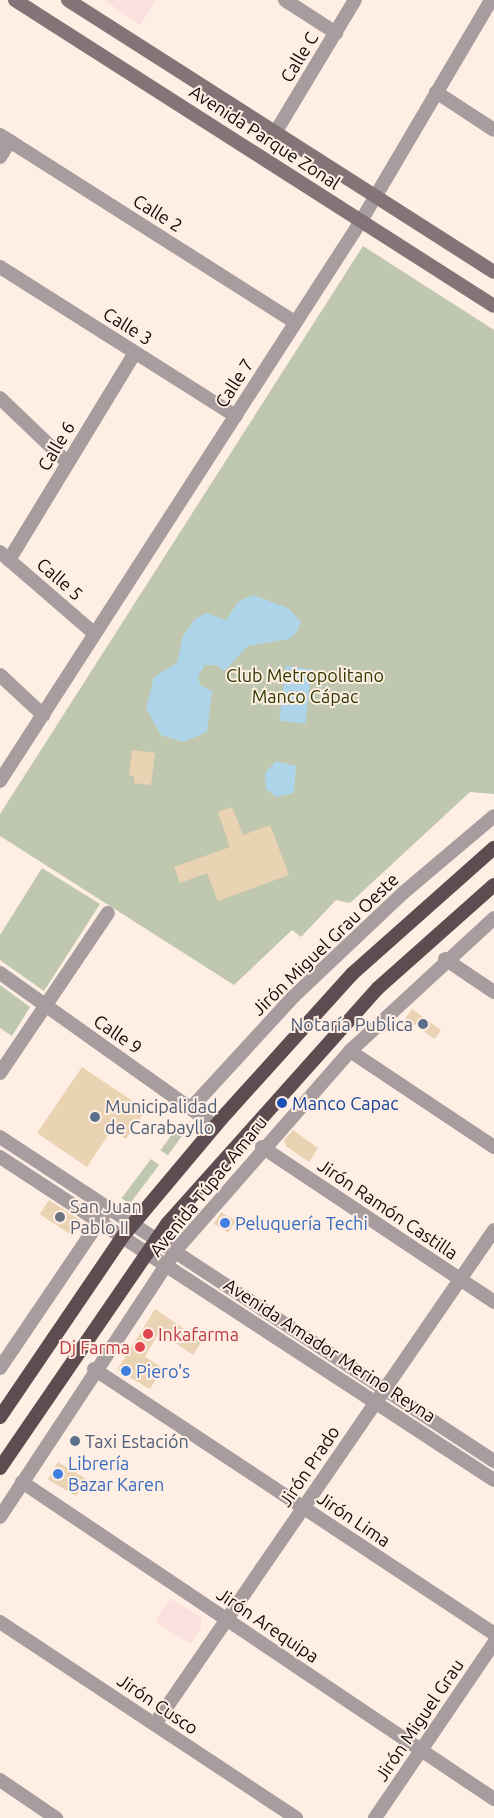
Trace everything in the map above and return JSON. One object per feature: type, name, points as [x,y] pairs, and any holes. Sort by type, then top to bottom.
[{"type":"highway","name":"Avenida Túpac Amaru","points":[[0,1418],[123,1236],[215,1126],[352,974],[494,848]]},
{"type":"highway","name":"Avenida Túpac Amaru","points":[[0,1467],[156,1237],[378,988],[494,885]]},
{"type":"main road","name":"Avenida Parque Zonal","points":[[15,0],[494,306]]},
{"type":"main road","name":"Avenida Parque Zonal","points":[[68,0],[494,272]]},
{"type":"street","points":[[286,0],[336,33]]},
{"type":"street","name":"Calle C","points":[[275,132],[355,0]]},
{"type":"street","name":"Calle 7","points":[[0,782],[361,221],[491,0]]},
{"type":"street","points":[[436,92],[494,130]]},
{"type":"street","points":[[0,157],[5,138]]},
{"type":"street","name":"Calle 2","points":[[5,138],[295,322]]},
{"type":"street","name":"Calle 3","points":[[0,268],[236,416]]},
{"type":"street","name":"Calle 6","points":[[4,556],[68,463],[136,353]]},
{"type":"street","points":[[0,398],[68,463]]},
{"type":"street","name":"Calle 5","points":[[4,556],[95,634]]},
{"type":"street","points":[[0,675],[43,715]]},
{"type":"street","name":"Jirón Miguel Grau Oeste","points":[[191,1108],[293,997],[403,893],[494,816]]},
{"type":"street","points":[[0,1073],[108,913]]},
{"type":"street","name":"Avenida Túpac Amaru","points":[[0,1517],[94,1369],[176,1250],[262,1147],[350,1052],[445,959],[494,918]]},
{"type":"street","points":[[445,959],[494,992]]},
{"type":"street","name":"Calle 9","points":[[0,973],[215,1126]]},
{"type":"street","points":[[350,1052],[494,1147]]},
{"type":"street","name":"Avenida Amador Merino Reyna","points":[[0,1136],[494,1461]]},
{"type":"street","name":"Jirón Ramón Castilla","points":[[262,1147],[494,1302]]},
{"type":"street","name":"Avenida Amador Merino Reyna","points":[[0,1157],[146,1250],[494,1480]]},
{"type":"street","points":[[0,1368],[109,1207]]},
{"type":"street","name":"Jirón Prado","points":[[155,1724],[494,1230]]},
{"type":"street","name":"Jirón Lima","points":[[94,1369],[494,1634]]},
{"type":"street","name":"Jirón Arequipa","points":[[22,1482],[494,1800]]},
{"type":"street","name":"Jirón Cusco","points":[[0,1622],[296,1818]]},
{"type":"street","name":"Jirón Miguel Grau","points":[[375,1818],[494,1642]]},
{"type":"street","points":[[0,1780],[56,1818]]},
{"type":"shaded area","points":[[104,0],[156,0],[140,25]]},
{"type":"shaded area","points":[[170,1599],[201,1617],[201,1627],[191,1644],[155,1622]]},
{"type":"green space","name":"Club Metropolitano Manco Cápac","points":[[363,246],[494,330],[494,794],[470,792],[350,903],[336,900],[301,937],[292,930],[234,985],[0,836],[0,814]]},
{"type":"green space","points":[[42,868],[100,904],[44,991],[0,960],[0,935]]},
{"type":"green space","points":[[0,985],[30,1007],[12,1036],[0,1028]]},
{"type":"green space","points":[[181,1122],[188,1127],[168,1156],[160,1150]]},
{"type":"green space","points":[[151,1159],[159,1165],[129,1204],[122,1198]]},
{"type":"water","points":[[253,595],[288,608],[301,622],[297,632],[289,639],[248,646],[224,671],[217,665],[205,665],[198,676],[200,685],[212,691],[207,732],[183,742],[161,735],[146,708],[154,677],[177,663],[183,636],[195,619],[206,613],[226,620],[239,601]]},
{"type":"water","points":[[286,666],[312,669],[305,724],[279,721]]},
{"type":"water","points":[[276,761],[296,766],[294,793],[276,797],[266,789],[265,773]]},
{"type":"building","points":[[132,750],[155,753],[151,785],[134,783],[134,776],[129,775]]},
{"type":"building","points":[[232,807],[243,835],[270,825],[289,875],[218,901],[207,873],[180,883],[174,867],[230,847],[218,812]]},
{"type":"building","name":"Notaría Publica","points":[[412,1009],[441,1030],[435,1039],[406,1018]]},
{"type":"building","name":"Municipalidad de Carabayllo","points":[[82,1067],[146,1110],[126,1139],[112,1129],[87,1167],[37,1133]]},
{"type":"building","points":[[293,1130],[318,1148],[309,1162],[286,1146],[284,1140]]},
{"type":"building","name":"San Juan Pablo II","points":[[49,1200],[80,1220],[71,1234],[40,1214]]},
{"type":"building","name":"Peluquería Techi","points":[[221,1212],[236,1221],[228,1233],[214,1224]]},
{"type":"building","points":[[155,1309],[202,1341],[193,1355],[159,1332],[145,1357],[163,1368],[150,1389],[117,1370]]},
{"type":"building","points":[[58,1462],[86,1479],[76,1496],[48,1479]]},
{"type":"place","name":"Notaría Publica","points":[[423,1024]]},
{"type":"place","name":"Manco Capac","points":[[282,1103]]},
{"type":"place","name":"Municipalidad de Carabayllo","points":[[95,1117]]},
{"type":"place","name":"San Juan Pablo II","points":[[60,1217]]},
{"type":"place","name":"Peluquería Techi","points":[[225,1223]]},
{"type":"place","name":"Inkafarma","points":[[148,1334]]},
{"type":"place","name":"Dj Farma","points":[[140,1347]]},
{"type":"place","name":"Piero's","points":[[126,1371]]},
{"type":"place","name":"Taxi Estación","points":[[75,1441]]},
{"type":"place","name":"Librería Bazar Karen","points":[[58,1474]]}]
